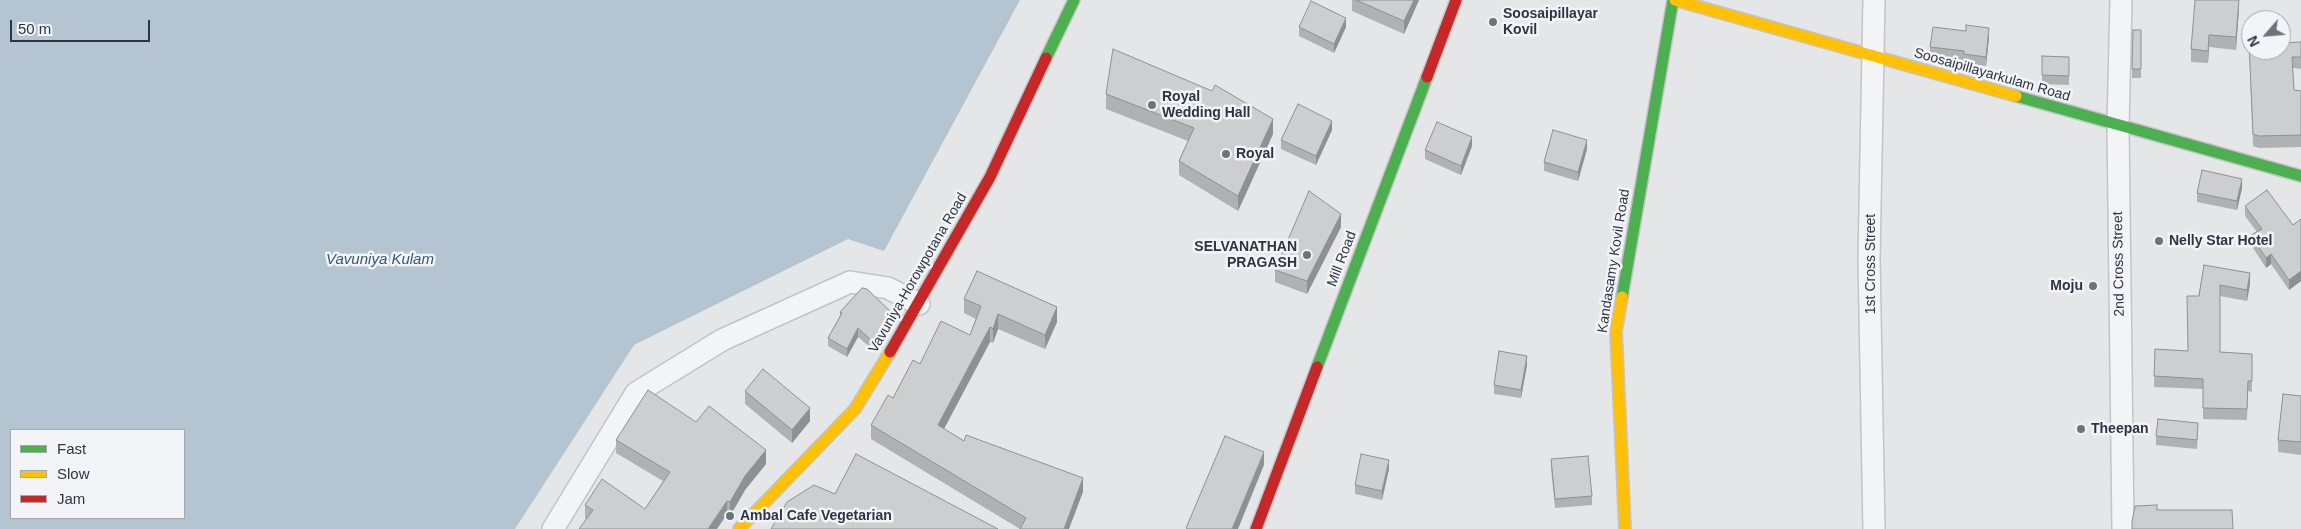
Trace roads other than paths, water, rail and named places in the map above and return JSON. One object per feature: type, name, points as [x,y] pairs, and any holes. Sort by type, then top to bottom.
[{"type":"main road","name":"Vavuniya-Horowpotana Road","points":[[739,529],[855,409],[920,304],[990,177],[1074,0]]},
{"type":"main road","name":"Mill Road","points":[[1256,529],[1456,0]]},
{"type":"main road","name":"Soosaipillayarkulam Road","points":[[1674,0],[2301,176]]},
{"type":"main road","name":"Kandasamy Kovil Road","points":[[1625,529],[1616,331],[1674,0]]},
{"type":"street","name":"1st Cross Street","points":[[1874,0],[1870,259],[1874,529]]},
{"type":"street","name":"2nd Cross Street","points":[[2121,0],[2118,126],[2123,529]]},
{"type":"street","points":[[553,529],[636,393],[722,340],[850,282],[888,288],[920,304]]},
{"type":"water","name":"Vavuniya Kulam","points":[[0,0],[1020,0],[884,251],[848,239],[634,345],[515,529],[0,529]]},
{"type":"place","name":"Soosaipillayar Kovil","points":[[1493,22]]},
{"type":"place","name":"Royal Wedding Hall","points":[[1152,105]]},
{"type":"place","name":"Royal","points":[[1226,154]]},
{"type":"place","name":"Nelly Star Hotel","points":[[2159,241]]},
{"type":"place","name":"SELVANATHAN PRAGASH","points":[[1307,255]]},
{"type":"place","name":"Moju","points":[[2093,286]]},
{"type":"place","name":"Theepan","points":[[2081,429]]},
{"type":"place","name":"Ambal Cafe Vegetarian","points":[[730,516]]}]
